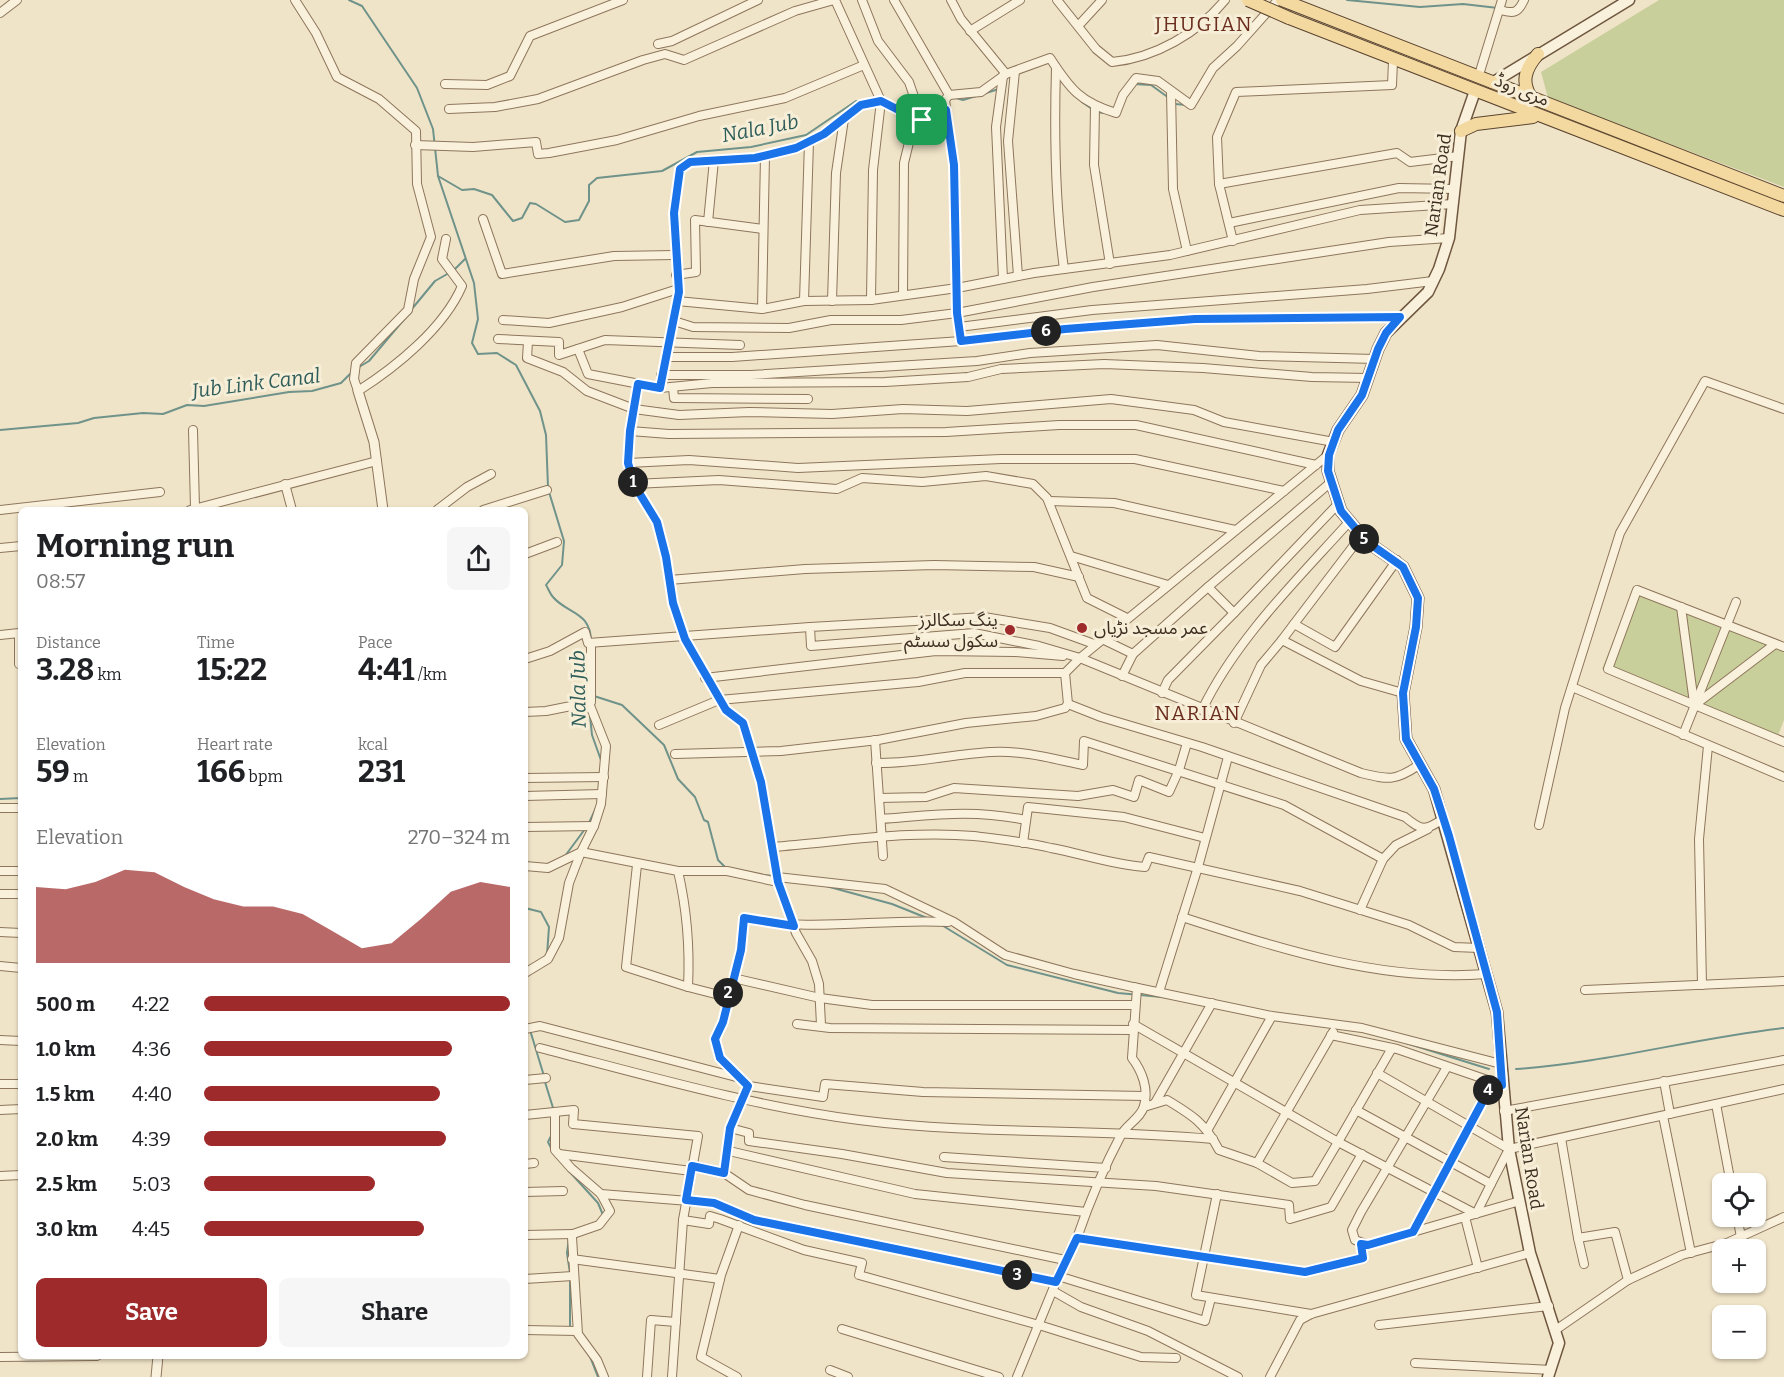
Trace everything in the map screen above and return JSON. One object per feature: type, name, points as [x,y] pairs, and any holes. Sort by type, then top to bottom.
[{"type":"main road","name":"مری روڈ","points":[[1248,0],[1539,117],[1755,192],[1784,196]]},
{"type":"main road","name":"مری روڈ","points":[[1280,0],[1492,83],[1755,192],[1784,210]]},
{"type":"main road","points":[[1492,83],[1629,0]]},
{"type":"main road","points":[[1398,62],[1408,50]]},
{"type":"main road","points":[[1533,100],[1527,92],[1525,76],[1527,69],[1538,54]]},
{"type":"main road","name":"Narian Road","points":[[1475,91],[1461,131],[1449,238],[1428,292],[1386,333],[1362,395],[1348,413],[1329,455],[1330,483],[1348,522],[1360,536],[1397,560],[1414,586],[1418,598],[1416,627],[1403,693],[1406,739],[1434,789],[1497,1012],[1501,1064],[1497,1084],[1504,1111],[1509,1149],[1530,1253],[1560,1343],[1549,1374]]},
{"type":"main road","points":[[1461,131],[1486,122],[1539,117]]},
{"type":"street","points":[[0,13],[17,0]]},
{"type":"street","points":[[295,0],[316,33],[337,77],[379,99],[416,131],[417,184],[431,237],[414,279],[408,310],[356,363],[354,379],[374,442],[382,507]]},
{"type":"street","points":[[446,84],[487,85],[510,76],[530,36],[623,0]]},
{"type":"street","points":[[658,44],[672,41],[758,0]]},
{"type":"street","points":[[449,109],[495,107],[538,99],[665,54],[684,60],[795,11],[834,0],[881,101],[873,170],[871,300]]},
{"type":"street","points":[[862,0],[879,41],[909,82],[918,119],[904,163],[903,295]]},
{"type":"street","points":[[894,0],[949,95]]},
{"type":"street","points":[[951,0],[970,31],[1005,75],[996,136],[1003,279]]},
{"type":"street","points":[[970,31],[1020,0]]},
{"type":"street","points":[[1057,0],[1096,49],[1112,62],[1132,60],[1180,38],[1214,13],[1225,0]]},
{"type":"street","points":[[1078,26],[1102,0]]},
{"type":"street","points":[[961,341],[957,313],[957,205],[945,100],[949,95],[981,92],[1005,75],[1050,58],[1065,81],[1095,106],[1116,113],[1123,95],[1136,78],[1158,81],[1191,105],[1213,68],[1280,0]]},
{"type":"street","points":[[1478,78],[1502,0]]},
{"type":"street","points":[[1500,10],[1514,13],[1519,10],[1524,0]]},
{"type":"street","points":[[1233,241],[1219,184],[1217,137],[1236,92],[1392,85],[1398,62]]},
{"type":"street","points":[[415,145],[473,147],[536,142],[538,154],[549,153],[617,140],[699,116],[785,98],[864,65]]},
{"type":"street","points":[[1056,68],[1054,150],[1057,215],[1064,269]]},
{"type":"street","points":[[1015,71],[1008,141],[1018,276]]},
{"type":"street","points":[[1171,92],[1173,189],[1186,251]]},
{"type":"street","points":[[660,388],[677,301],[674,213],[680,169],[690,162],[765,156],[796,148],[824,134],[861,105],[881,101],[918,119],[946,110]]},
{"type":"street","points":[[1095,106],[1094,165],[1110,264]]},
{"type":"street","points":[[832,301],[836,173],[844,119]]},
{"type":"street","points":[[804,301],[809,142]]},
{"type":"street","points":[[1219,184],[1310,170],[1364,157],[1397,153],[1410,162],[1459,156]]},
{"type":"street","points":[[762,309],[765,156]]},
{"type":"street","points":[[708,222],[714,160]]},
{"type":"street","points":[[1229,223],[1398,188],[1455,189]]},
{"type":"street","points":[[677,301],[762,309],[804,301],[871,300],[1186,251],[1360,210],[1453,204]]},
{"type":"street","points":[[483,219],[490,245],[502,274],[614,256],[675,255]]},
{"type":"street","points":[[676,275],[696,272],[695,220],[763,229]]},
{"type":"street","points":[[674,321],[693,327],[789,328],[831,320],[901,320],[957,313],[1093,287],[1389,242],[1449,238]]},
{"type":"street","points":[[358,391],[390,371],[453,306],[462,286],[442,259],[446,239]]},
{"type":"street","points":[[959,327],[1092,310],[1367,289],[1433,281]]},
{"type":"street","points":[[503,320],[549,323],[622,307],[678,289]]},
{"type":"street","points":[[666,357],[732,357],[961,341],[1065,329],[1195,319],[1400,317]]},
{"type":"street","points":[[498,339],[559,342],[559,355],[605,340],[740,345]]},
{"type":"street","points":[[528,342],[528,358],[563,372],[587,391],[634,409],[679,415],[749,412],[832,414],[903,409],[967,411],[1111,399],[1194,410],[1224,422],[1334,442]]},
{"type":"street","points":[[662,375],[751,375],[977,361],[1030,353],[1156,345],[1259,356],[1375,359]]},
{"type":"street","points":[[578,349],[588,374],[660,388],[712,384],[897,382],[968,377],[1001,369],[1104,364],[1203,368],[1312,377],[1369,378]]},
{"type":"street","points":[[1539,825],[1572,687],[1620,533],[1706,381],[1784,409]]},
{"type":"street","points":[[638,384],[630,431],[628,463],[634,484],[657,522],[673,603],[684,636],[719,700],[726,710],[743,723],[761,782],[778,879],[794,926],[812,962],[819,984],[821,1025]]},
{"type":"street","points":[[674,387],[674,398],[808,399]]},
{"type":"street","points":[[630,431],[669,434],[946,432],[1059,425],[1136,425],[1316,465]]},
{"type":"street","points":[[193,430],[193,507]]},
{"type":"street","points":[[659,725],[719,700],[918,682],[965,673],[1065,673],[1094,644],[1329,455]]},
{"type":"street","points":[[628,463],[689,460],[798,468],[1001,459],[1135,459],[1284,491]]},
{"type":"street","points":[[200,507],[377,461]]},
{"type":"street","points":[[441,507],[467,487],[491,474]]},
{"type":"street","points":[[634,484],[719,480],[837,489],[862,478],[922,482],[986,476],[1033,484],[1049,501],[1087,598],[1126,618]]},
{"type":"street","points":[[1122,676],[1133,654],[1208,586],[1330,483]]},
{"type":"street","points":[[285,484],[291,507]]},
{"type":"street","points":[[493,507],[548,490]]},
{"type":"street","points":[[27,507],[160,492]]},
{"type":"street","points":[[1049,501],[1114,503],[1235,530]]},
{"type":"street","points":[[1162,693],[1168,680],[1338,504]]},
{"type":"street","points":[[0,510],[18,508]]},
{"type":"street","points":[[1202,710],[1218,678],[1272,609],[1348,522]]},
{"type":"street","points":[[1234,723],[1261,665],[1360,536]]},
{"type":"street","points":[[528,553],[557,542]]},
{"type":"street","points":[[0,548],[18,546]]},
{"type":"street","points":[[1071,556],[1168,585]]},
{"type":"street","points":[[1294,624],[1335,647],[1397,560]]},
{"type":"street","points":[[669,580],[805,569],[934,566],[1034,567],[1079,578]]},
{"type":"street","points":[[1208,586],[1234,612]]},
{"type":"street","points":[[1784,647],[1637,590],[1608,669],[1784,741]]},
{"type":"street","points":[[1683,735],[1736,602]]},
{"type":"street","points":[[1681,607],[1695,705]]},
{"type":"street","points":[[528,658],[550,651],[585,632],[588,643],[591,643],[984,617],[1050,627],[1094,644]]},
{"type":"street","points":[[810,627],[811,646],[974,633],[1039,645],[1080,658],[1202,710],[1361,773],[1385,779],[1399,778],[1419,765]]},
{"type":"street","points":[[0,634],[18,633]]},
{"type":"street","points":[[1102,639],[1133,654]]},
{"type":"street","points":[[1282,640],[1360,681],[1403,693]]},
{"type":"street","points":[[528,971],[548,959],[558,938],[569,883],[594,826],[602,794],[606,746],[590,703],[591,643]]},
{"type":"street","points":[[1695,705],[1775,644]]},
{"type":"street","points":[[705,678],[936,651],[1015,652],[1080,658]]},
{"type":"street","points":[[1065,673],[1068,704]]},
{"type":"street","points":[[1572,687],[1784,777]]},
{"type":"street","points":[[528,712],[590,703]]},
{"type":"street","points":[[675,754],[781,750],[874,740],[966,723],[1036,716],[1062,709],[1068,704]]},
{"type":"street","points":[[1068,704],[1101,717],[1187,743],[1405,817],[1417,827],[1429,828]]},
{"type":"street","points":[[874,740],[883,856]]},
{"type":"street","points":[[876,763],[903,764],[993,752],[1033,755],[1083,765],[1084,741],[1284,805],[1383,859]]},
{"type":"street","points":[[879,798],[926,797],[954,788],[1078,796],[1113,790],[1134,797],[1139,780],[1169,792],[1179,770],[1187,743]]},
{"type":"street","points":[[1702,985],[1699,839],[1708,746]]},
{"type":"street","points":[[1159,992],[1198,867],[1219,783],[1228,757]]},
{"type":"street","points":[[528,778],[604,777]]},
{"type":"street","points":[[528,796],[602,794]]},
{"type":"street","points":[[1023,843],[1028,807],[1095,812],[1124,817],[1205,838]]},
{"type":"street","points":[[0,808],[18,808]]},
{"type":"street","points":[[880,819],[950,812],[993,813],[1026,820]]},
{"type":"street","points":[[1360,910],[1383,859],[1396,845],[1443,819]]},
{"type":"street","points":[[528,826],[594,826]]},
{"type":"street","points":[[772,847],[882,837],[973,836],[1023,843],[1128,866],[1145,867],[1149,857],[1300,891],[1409,925],[1455,947],[1479,948]]},
{"type":"street","points":[[528,866],[548,868],[581,852],[637,865],[678,871],[728,871],[778,879],[885,889],[954,922],[1005,955],[1133,987],[1272,1016],[1362,1028],[1501,1064]]},
{"type":"street","points":[[637,865],[626,967],[727,997]]},
{"type":"street","points":[[0,871],[18,871]]},
{"type":"street","points":[[678,871],[685,903],[690,949],[688,987]]},
{"type":"street","points":[[0,894],[18,894]]},
{"type":"street","points":[[1182,917],[1286,951],[1406,975],[1486,975]]},
{"type":"street","points":[[954,922],[890,920],[835,927],[794,926],[744,918],[741,950],[727,997],[723,1022],[715,1039],[720,1058],[748,1086],[823,1097],[825,1084],[923,1092],[1145,1096]]},
{"type":"street","points":[[0,932],[18,933]]},
{"type":"street","points":[[0,966],[18,968]]},
{"type":"street","points":[[733,978],[820,998],[872,1005],[1135,1005]]},
{"type":"street","points":[[1585,990],[1784,981]]},
{"type":"street","points":[[1133,987],[1137,988],[1132,1058],[1141,1070],[1145,1096],[1144,1107]]},
{"type":"street","points":[[1155,1103],[1212,1003]]},
{"type":"street","points":[[1208,1129],[1272,1016]]},
{"type":"street","points":[[797,1024],[932,1030],[1133,1027],[1184,1052],[1338,1142],[1476,1214]]},
{"type":"street","points":[[1257,1163],[1337,1024]]},
{"type":"street","points":[[528,1028],[540,1026],[742,1078]]},
{"type":"street","points":[[1331,1035],[1392,1048],[1497,1084],[1469,1126],[1413,1232]]},
{"type":"street","points":[[0,1040],[18,1041]]},
{"type":"street","points":[[540,1048],[741,1100],[859,1120],[976,1128],[1122,1131],[1214,1139]]},
{"type":"street","points":[[1017,1377],[1122,1131],[1144,1107],[1167,1100],[1196,1117],[1208,1129],[1220,1150],[1257,1163],[1292,1183],[1315,1182],[1392,1048]]},
{"type":"street","points":[[1504,1111],[1664,1080],[1784,1060]]},
{"type":"street","points":[[1447,1066],[1352,1230],[1355,1240],[1368,1245],[1520,1201]]},
{"type":"street","points":[[1377,1073],[1509,1149],[1784,1089]]},
{"type":"street","points":[[528,1080],[546,1078]]},
{"type":"street","points":[[1664,1080],[1666,1115],[1691,1253]]},
{"type":"street","points":[[0,1084],[18,1084]]},
{"type":"street","points":[[724,1173],[729,1151],[730,1128],[748,1086]]},
{"type":"street","points":[[1716,1104],[1729,1173]]},
{"type":"street","points":[[0,1110],[18,1109]]},
{"type":"street","points":[[528,1115],[574,1110],[573,1124],[698,1136],[683,1220],[672,1377]]},
{"type":"street","points":[[1356,1110],[1491,1184]]},
{"type":"street","points":[[528,1235],[573,1234],[599,1226],[610,1210],[601,1194],[555,1150],[555,1112]]},
{"type":"street","points":[[730,1128],[749,1133],[749,1141],[842,1154],[947,1173],[1100,1181],[1217,1194],[1289,1205],[1290,1219],[1331,1207],[1362,1154]]},
{"type":"street","points":[[1560,1138],[1584,1264]]},
{"type":"street","points":[[1476,1214],[1509,1149]]},
{"type":"street","points":[[729,1151],[915,1194],[1086,1212]]},
{"type":"street","points":[[559,1154],[724,1173],[750,1190],[805,1205],[1065,1260]]},
{"type":"street","points":[[944,1157],[1106,1167]]},
{"type":"street","points":[[0,1176],[18,1175]]},
{"type":"street","points":[[528,1192],[563,1191]]},
{"type":"street","points":[[601,1194],[714,1203],[754,1220],[1057,1279],[1205,1321],[1211,1298]]},
{"type":"street","points":[[1217,1194],[1196,1295],[1311,1314]]},
{"type":"street","points":[[683,1220],[709,1224],[710,1216],[804,1250],[862,1263],[859,1275],[1039,1325],[1141,1357],[1176,1358]]},
{"type":"street","points":[[1465,1217],[1478,1268]]},
{"type":"street","points":[[1557,1329],[1628,1280],[1691,1253],[1741,1237],[1784,1217]]},
{"type":"street","points":[[737,1377],[701,1357],[720,1279],[739,1225]]},
{"type":"street","points":[[1739,1227],[1741,1237]]},
{"type":"street","points":[[1578,1238],[1615,1232],[1628,1280]]},
{"type":"street","points":[[573,1234],[572,1259],[577,1331],[604,1377]]},
{"type":"street","points":[[1077,1238],[1305,1272],[1363,1258],[1361,1244]]},
{"type":"street","points":[[1270,1377],[1300,1320],[1311,1314],[1530,1253]]},
{"type":"street","points":[[572,1259],[720,1279]]},
{"type":"street","points":[[528,1279],[573,1276]]},
{"type":"street","points":[[1053,1291],[1081,1308],[1148,1331],[1238,1377]]},
{"type":"street","points":[[1379,1325],[1549,1306]]},
{"type":"street","points":[[646,1377],[651,1320],[676,1322]]},
{"type":"street","points":[[842,1329],[999,1377]]},
{"type":"street","points":[[528,1330],[577,1331]]},
{"type":"street","points":[[0,1357],[18,1357]]},
{"type":"street","points":[[156,1377],[158,1359]]},
{"type":"street","points":[[1415,1363],[1549,1374]]},
{"type":"street","points":[[830,1370],[848,1377]]},
{"type":"green space","points":[[1659,0],[1784,0],[1784,187],[1548,98],[1541,72]]},
{"type":"green space","points":[[1633,591],[1784,651],[1784,720],[1777,738],[1602,669]]},
{"type":"waterway","name":"Nala Jub","points":[[349,0],[362,6],[417,88],[433,129],[438,176],[474,283],[478,319],[472,343],[478,354],[497,353],[516,365],[540,411],[546,435],[548,487]]},
{"type":"waterway","name":"Nala Jub","points":[[1347,0],[1420,7],[1463,4],[1498,8]]},
{"type":"waterway","name":"Nala Jub","points":[[1064,83],[1071,92]]},
{"type":"waterway","name":"Nala Jub","points":[[1134,84],[1151,85],[1169,98]]},
{"type":"waterway","name":"Nala Jub","points":[[956,98],[963,100],[999,89]]},
{"type":"waterway","name":"Nala Jub","points":[[438,176],[462,190],[474,189],[492,195],[513,221],[522,218],[530,203],[536,204],[565,222],[579,220],[589,201],[589,185],[597,178],[662,171],[697,152],[751,147],[806,135],[856,101],[863,101]]},
{"type":"waterway","name":"Nala Jub","points":[[923,115],[943,101]]},
{"type":"waterway","name":"Nala Jub","points":[[1082,102],[1092,109]]},
{"type":"waterway","name":"Nala Jub","points":[[1175,104],[1187,105]]},
{"type":"waterway","name":"Nala Jub","points":[[1097,112],[1112,114]]},
{"type":"waterway","name":"Jub Link Canal","points":[[454,270],[465,259]]},
{"type":"waterway","name":"Jub Link Canal","points":[[411,310],[435,281],[449,273]]},
{"type":"waterway","name":"Jub Link Canal","points":[[359,367],[369,361],[406,317]]},
{"type":"waterway","name":"Jub Link Canal","points":[[0,430],[78,423],[94,418],[143,413],[163,414],[187,405],[204,406],[289,392],[312,391],[341,383],[352,372]]},
{"type":"waterway","name":"Nala Jub","points":[[549,492],[564,541],[562,565],[546,585],[559,603],[577,614],[587,624],[591,642]]},
{"type":"waterway","points":[[594,696],[622,705],[664,745],[678,779],[695,797],[704,820],[708,822],[718,860],[725,867]]},
{"type":"waterway","name":"Nala Jub","points":[[590,716],[592,735],[602,763]]},
{"type":"waterway","points":[[0,799],[18,798]]},
{"type":"waterway","name":"Nala Jub","points":[[588,825],[596,808]]},
{"type":"waterway","name":"Nala Jub","points":[[565,856],[585,829]]},
{"type":"waterway","points":[[762,875],[774,876]]},
{"type":"waterway","points":[[826,886],[892,904],[927,918]]},
{"type":"waterway","name":"Nala Jub","points":[[528,909],[541,912],[549,927],[547,955]]},
{"type":"waterway","points":[[940,924],[1007,965],[1118,993],[1162,997]]},
{"type":"waterway","name":"Nala Jub","points":[[528,975],[540,967]]},
{"type":"waterway","points":[[1516,1069],[1617,1056],[1784,1028]]},
{"type":"waterway","name":"Nala Jub","points":[[530,1030],[544,1076]]},
{"type":"waterway","points":[[1406,1043],[1489,1069]]},
{"type":"waterway","name":"Nala Jub","points":[[545,1082],[554,1111]]},
{"type":"waterway","name":"Nala Jub","points":[[552,1134],[548,1142],[553,1152]]},
{"type":"waterway","name":"Nala Jub","points":[[568,1170],[598,1203],[603,1215]]},
{"type":"waterway","name":"Nala Jub","points":[[569,1238],[567,1253],[570,1273]]},
{"type":"waterway","name":"Nala Jub","points":[[570,1279],[570,1329]]},
{"type":"waterway","name":"Nala Jub","points":[[589,1354],[598,1377]]},
{"type":"place","name":"عمر مسجد نڑیاں","points":[[1082,628]]},
{"type":"place","name":"ینگ سکالرز سکول سسٹم","points":[[1010,630]]},
{"type":"district","name":"JHUGIAN","points":[[1204,24]]},
{"type":"district","name":"NARIAN","points":[[1198,713]]},
{"type":"route","points":[[881,101],[922,120],[946,110],[957,205],[955,246],[957,313],[961,341],[1008,334],[1242,316],[1400,317],[1386,333],[1362,395],[1338,430],[1329,455],[1328,471],[1330,483],[1341,511],[1353,528],[1366,541],[1397,560],[1414,586],[1418,598],[1416,627],[1403,693],[1406,739],[1434,789],[1449,836],[1497,1012],[1502,1085],[1493,1082],[1413,1232],[1368,1245],[1361,1244],[1363,1258],[1305,1272],[1077,1238],[1056,1282],[754,1220],[714,1203],[686,1200],[692,1166],[724,1173],[729,1151],[730,1128],[748,1086],[720,1058],[715,1039],[723,1022],[727,997],[741,950],[744,918],[794,926],[778,882],[761,782],[743,723],[726,710],[705,678],[685,639],[673,603],[666,557],[657,522],[635,486],[628,463],[630,431],[638,384],[660,388],[679,292],[675,265],[674,213],[680,169],[690,162],[755,158],[796,148],[824,134],[861,105],[881,101]]}]
